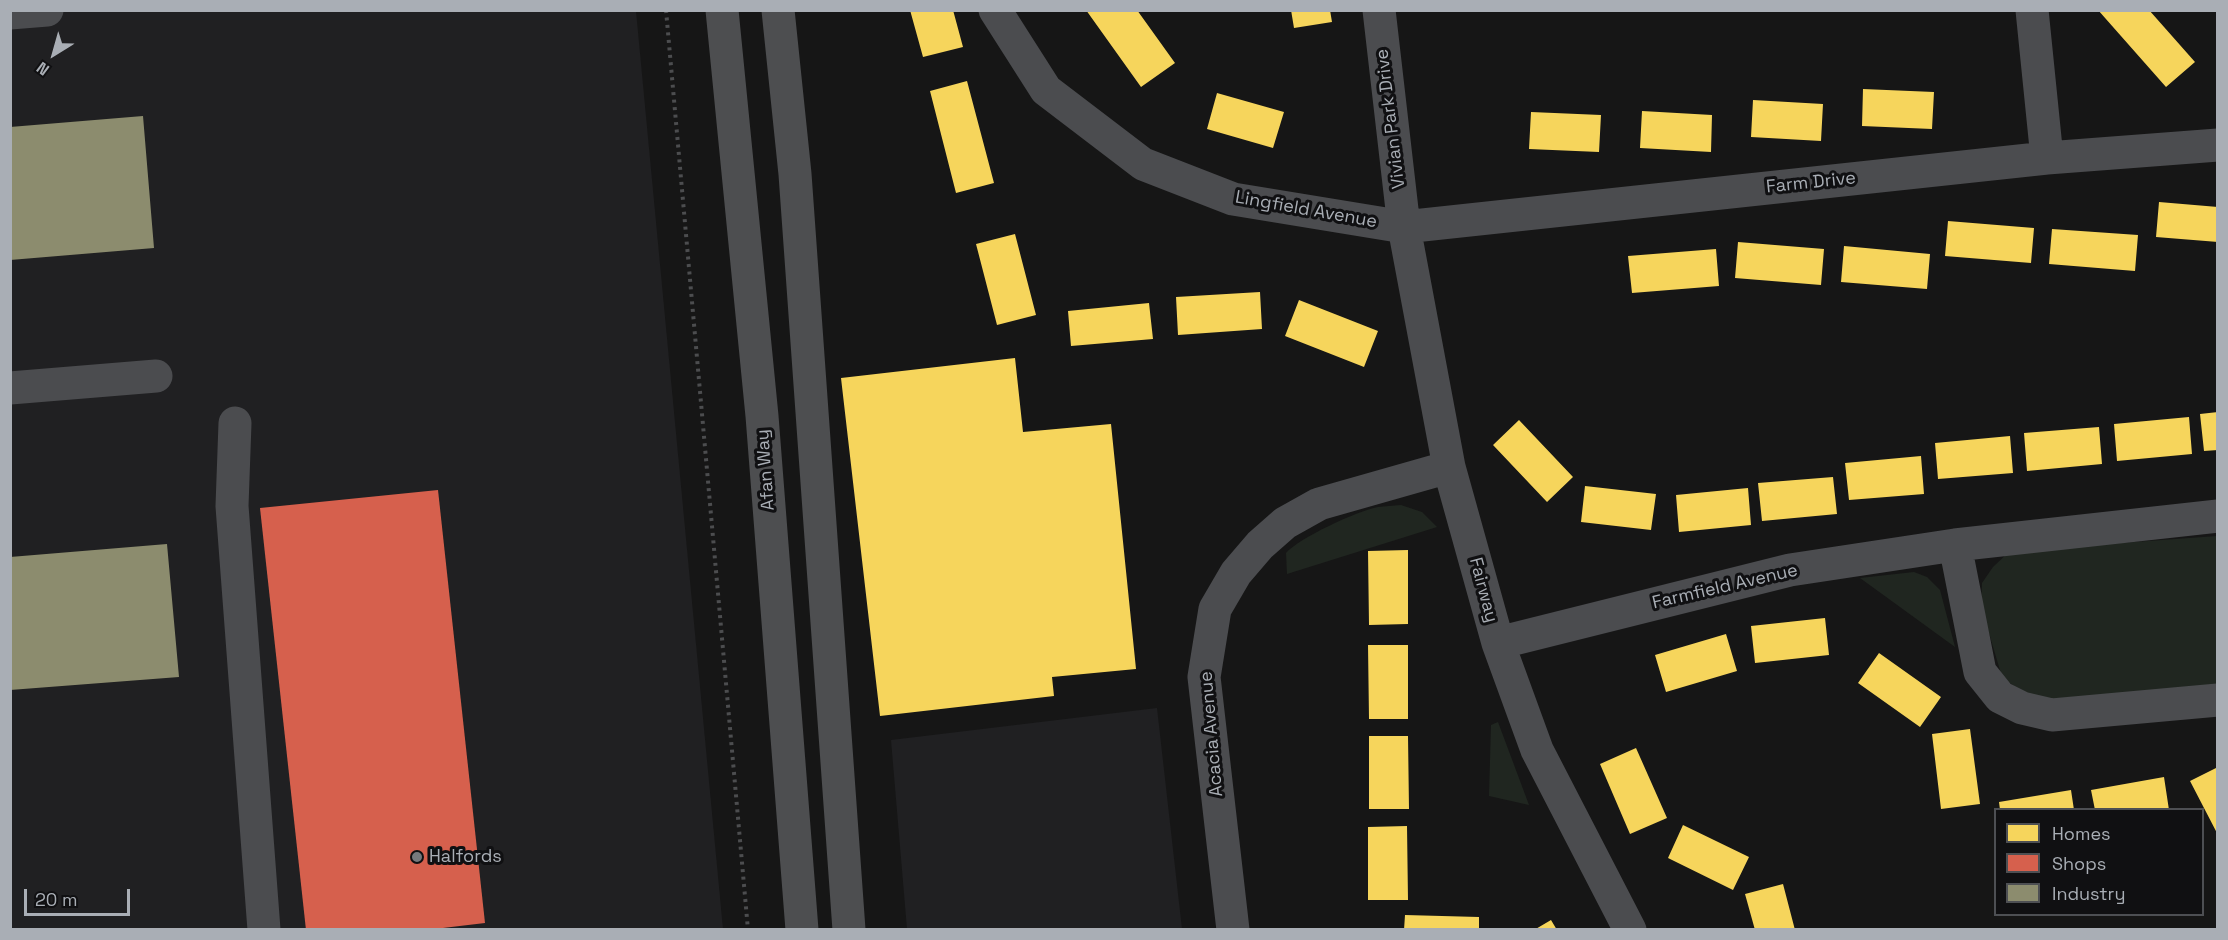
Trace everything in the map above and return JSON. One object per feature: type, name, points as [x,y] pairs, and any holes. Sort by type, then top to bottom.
[{"type":"main road","name":"Afan Way","points":[[722,10],[762,416],[802,930]]},
{"type":"main road","points":[[778,10],[795,174],[849,930]]},
{"type":"street","points":[[10,13],[48,10]]},
{"type":"street","name":"Lingfield Avenue","points":[[995,10],[1046,90],[1143,164],[1233,199],[1404,227]]},
{"type":"street","name":"Vivian Park Drive","points":[[1379,10],[1404,227]]},
{"type":"street","points":[[2032,10],[2047,158]]},
{"type":"street","name":"Farm Drive","points":[[1404,227],[2047,158],[2217,145]]},
{"type":"street","name":"Fairway","points":[[1404,227],[1449,467],[1498,643],[1537,750],[1630,930]]},
{"type":"street","points":[[10,388],[156,376]]},
{"type":"street","points":[[236,423],[232,506],[264,930]]},
{"type":"street","name":"Acacia Avenue","points":[[1233,930],[1204,676],[1215,609],[1236,573],[1260,545],[1284,523],[1319,504],[1449,467]]},
{"type":"street","name":"Farmfield Avenue","points":[[1498,643],[1790,570],[1955,545],[2217,516]]},
{"type":"street","points":[[1955,545],[1980,672],[2000,697],[2022,708],[2052,715],[2217,700]]},
{"type":"path","points":[[666,10],[748,930]]},
{"type":"shaded area","points":[[10,11],[636,11],[723,929],[11,929]]},
{"type":"shaded area","points":[[1401,505],[1422,512],[1437,527],[1287,574],[1286,553],[1303,540],[1357,514],[1378,507]]},
{"type":"shaded area","points":[[2217,536],[2217,685],[2055,701],[2036,697],[2018,689],[2002,677],[1981,606],[1982,583],[1993,567],[2010,551]]},
{"type":"shaded area","points":[[1914,572],[1927,577],[1940,590],[1955,647],[1860,578]]},
{"type":"shaded area","points":[[1157,708],[1182,929],[907,929],[891,740]]},
{"type":"shaded area","points":[[1498,722],[1529,805],[1489,796],[1491,725]]},
{"type":"building: Homes","points":[[910,10],[953,10],[963,47],[923,57]]},
{"type":"building: Homes","points":[[1086,10],[1137,10],[1175,63],[1141,87]]},
{"type":"building: Homes","points":[[1291,10],[1330,10],[1332,22],[1294,28]]},
{"type":"building: Homes","points":[[2098,10],[2149,10],[2195,62],[2166,87]]},
{"type":"building: Homes","points":[[967,81],[994,183],[956,193],[930,91]]},
{"type":"building: Homes","points":[[1863,89],[1934,92],[1932,129],[1862,126]]},
{"type":"building: Homes","points":[[1217,93],[1284,112],[1273,148],[1207,129]]},
{"type":"building: Homes","points":[[1753,100],[1823,104],[1821,141],[1751,137]]},
{"type":"building: Homes","points":[[1642,111],[1712,115],[1711,152],[1640,148]]},
{"type":"building: Homes","points":[[1531,112],[1601,115],[1599,152],[1529,149]]},
{"type":"building: Homes","points":[[2159,202],[2218,207],[2218,242],[2156,237]]},
{"type":"building: Homes","points":[[1948,221],[2034,228],[2031,263],[1945,256]]},
{"type":"building: Homes","points":[[2052,229],[2138,235],[2135,271],[2049,264]]},
{"type":"building: Homes","points":[[1015,234],[1036,315],[997,325],[976,244]]},
{"type":"building: Homes","points":[[1738,242],[1824,249],[1821,285],[1735,278]]},
{"type":"building: Homes","points":[[1844,246],[1930,254],[1927,289],[1841,282]]},
{"type":"building: Homes","points":[[1716,249],[1719,286],[1632,293],[1628,256]]},
{"type":"building: Homes","points":[[1260,292],[1262,329],[1178,335],[1176,297]]},
{"type":"building: Homes","points":[[1299,300],[1378,331],[1364,367],[1285,336]]},
{"type":"building: Homes","points":[[1149,303],[1153,339],[1071,346],[1068,311]]},
{"type":"building: Homes","points":[[1015,358],[1023,432],[1111,424],[1136,669],[1052,677],[1054,696],[880,716],[841,378]]},
{"type":"building: Homes","points":[[2218,412],[2218,450],[2204,451],[2200,414]]},
{"type":"building: Homes","points":[[2189,417],[2192,454],[2117,461],[2114,424]]},
{"type":"building: Homes","points":[[1519,420],[1573,477],[1547,502],[1493,445]]},
{"type":"building: Homes","points":[[2099,427],[2102,464],[2027,471],[2024,433]]},
{"type":"building: Homes","points":[[2010,436],[2013,473],[1938,479],[1935,443]]},
{"type":"building: Homes","points":[[1921,456],[1924,494],[1849,500],[1845,463]]},
{"type":"building: Homes","points":[[1833,477],[1837,514],[1762,521],[1758,483]]},
{"type":"building: Homes","points":[[1585,486],[1656,494],[1651,530],[1581,522]]},
{"type":"building: Homes","points":[[1748,488],[1751,525],[1679,532],[1676,495]]},
{"type":"building: Homes","points":[[1408,550],[1408,624],[1369,625],[1368,551]]},
{"type":"building: Homes","points":[[1825,618],[1829,655],[1755,663],[1751,626]]},
{"type":"building: Homes","points":[[1726,634],[1737,671],[1666,692],[1655,655]]},
{"type":"building: Homes","points":[[1368,645],[1408,645],[1408,719],[1369,719]]},
{"type":"building: Homes","points":[[1879,653],[1941,697],[1920,727],[1858,683]]},
{"type":"building: Homes","points":[[1970,729],[1980,804],[1941,809],[1932,734]]},
{"type":"building: Homes","points":[[1369,736],[1408,736],[1409,809],[1369,809]]},
{"type":"building: Homes","points":[[1636,748],[1667,818],[1630,834],[1600,764]]},
{"type":"building: Homes","points":[[2218,767],[2218,835],[2190,781]]},
{"type":"building: Homes","points":[[2164,777],[2169,808],[2095,808],[2091,790]]},
{"type":"building: Homes","points":[[2071,790],[2074,808],[2000,808],[1999,802]]},
{"type":"building: Homes","points":[[1683,825],[1749,857],[1733,890],[1668,858]]},
{"type":"building: Homes","points":[[1407,826],[1408,900],[1368,900],[1368,827]]},
{"type":"building: Homes","points":[[1783,884],[1795,930],[1755,930],[1745,894]]},
{"type":"building: Homes","points":[[1405,915],[1479,917],[1479,930],[1404,930]]},
{"type":"building: Homes","points":[[1551,920],[1557,930],[1534,930]]},
{"type":"building: Shops","points":[[438,490],[485,923],[426,930],[306,930],[260,508]]},
{"type":"building: Industry","points":[[143,116],[154,248],[10,260],[10,127]]},
{"type":"building: Industry","points":[[167,544],[179,677],[10,690],[10,557]]},
{"type":"place","name":"Halfords","points":[[417,857]]}]
